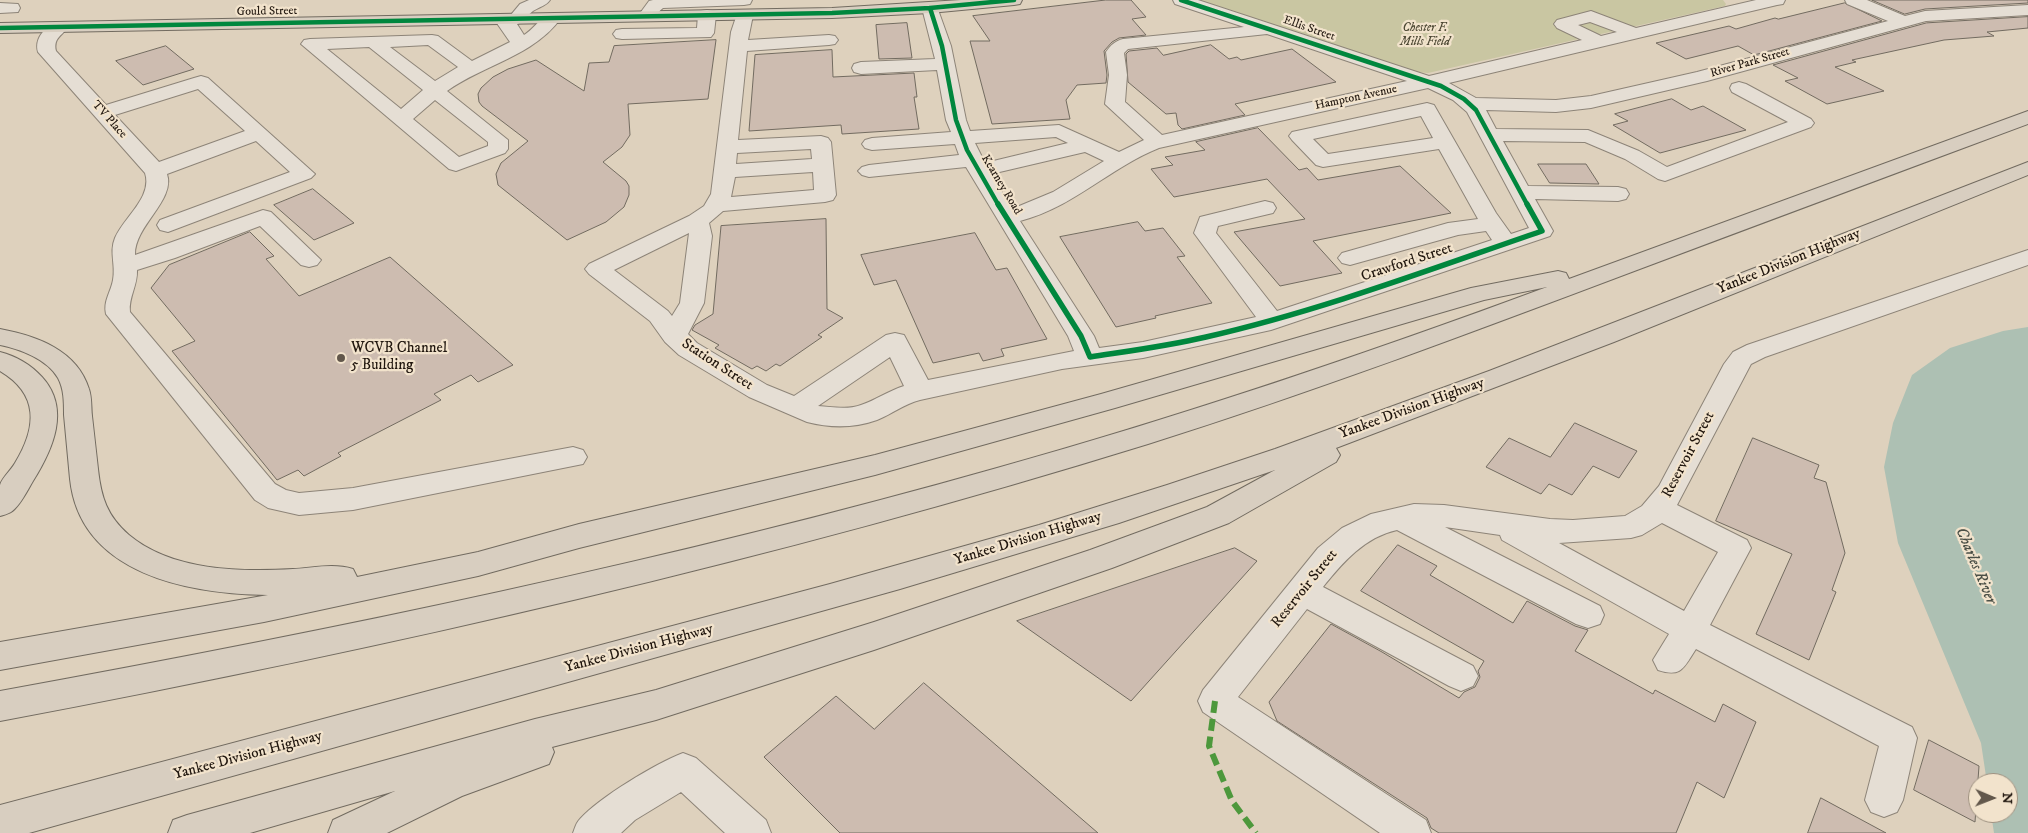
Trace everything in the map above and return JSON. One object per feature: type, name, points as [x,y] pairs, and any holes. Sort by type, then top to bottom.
[{"type":"main road","name":"Gould Street","points":[[0,28],[707,15],[744,7],[930,8],[1014,0]]},
{"type":"main road","points":[[0,706],[447,617],[655,569],[870,515],[1007,476],[1215,413],[1432,338],[2028,117]]},
{"type":"main road","name":"Yankee Division Highway","points":[[0,823],[787,609],[993,550],[1175,493],[1390,418],[2028,168]]},
{"type":"main road","points":[[0,656],[338,594],[478,564],[579,536],[780,488],[1000,431],[1311,344],[1480,293],[1638,262]]},
{"type":"main road","points":[[0,337],[40,349],[54,358],[69,374],[76,390],[85,479],[91,507],[98,520],[119,544],[148,562],[166,569],[185,574],[224,579],[287,582],[326,580],[579,536]]},
{"type":"main road","points":[[0,360],[18,368],[33,381],[44,400],[45,415],[44,431],[35,455],[20,480],[0,505]]},
{"type":"main road","points":[[347,833],[449,784],[656,705],[965,605],[1101,559],[1218,515],[1390,418]]},
{"type":"main road","points":[[187,833],[534,734],[656,705]]},
{"type":"street","points":[[520,44],[509,19],[542,0]]},
{"type":"street","name":"Ellis Street","points":[[1181,0],[1428,82]]},
{"type":"street","name":"Hampton Avenue","points":[[1007,217],[1030,212],[1050,203],[1137,150],[1158,142],[1634,34],[1747,3],[1777,0]]},
{"type":"street","points":[[1853,0],[1905,22]]},
{"type":"street","points":[[647,16],[655,5],[661,2],[744,7],[738,46],[724,171],[722,194],[717,205],[825,195],[821,142],[727,146]]},
{"type":"street","name":"Kearney Road","points":[[930,8],[945,64],[956,120],[962,138],[975,165],[1081,336],[1090,357]]},
{"type":"street","name":"River Park Street","points":[[1471,104],[1556,106],[1602,100],[1693,79],[1940,14],[2028,10]]},
{"type":"street","points":[[622,34],[705,33],[707,15]]},
{"type":"street","points":[[1599,42],[1564,24],[1591,16],[1634,34]]},
{"type":"street","points":[[401,119],[455,77],[538,34],[552,18]]},
{"type":"street","name":"TV Place","points":[[59,27],[47,40],[47,52],[155,171]]},
{"type":"street","points":[[1158,142],[1115,104],[1118,75],[1115,52],[1124,44],[1273,29]]},
{"type":"street","points":[[373,42],[498,140],[498,149],[456,165],[310,44],[432,40],[472,69]]},
{"type":"street","points":[[738,46],[829,40]]},
{"type":"street","points":[[861,68],[945,64]]},
{"type":"street","points":[[102,113],[201,82],[304,174],[168,225]]},
{"type":"street","name":"Crawford Street","points":[[1090,357],[1143,350],[1272,321],[1499,234],[1542,232],[1471,104],[1448,89],[1428,82]]},
{"type":"street","points":[[1489,135],[1588,136],[1632,155],[1665,175],[1804,123],[1740,88]]},
{"type":"street","points":[[1445,142],[1323,161],[1300,136],[1427,109],[1499,234]]},
{"type":"street","points":[[872,144],[1059,132],[1120,161]]},
{"type":"street","points":[[258,134],[155,171],[158,180],[156,190],[124,245],[125,282],[117,303],[118,314],[265,492],[278,500],[299,504],[353,499],[573,457]]},
{"type":"street","points":[[869,172],[975,165],[1088,145]]},
{"type":"street","points":[[724,171],[823,164]]},
{"type":"street","points":[[1520,192],[1618,194]]},
{"type":"street","name":"Station Street","points":[[717,205],[697,221],[597,269],[652,310],[688,349],[758,391],[796,408],[817,415],[850,417],[869,413],[898,397],[920,391],[1062,361],[1090,357]]},
{"type":"street","points":[[1265,208],[1208,222],[1205,233],[1272,321]]},
{"type":"street","points":[[125,266],[263,217],[309,260]]},
{"type":"street","points":[[674,336],[692,303],[701,236],[697,221]]},
{"type":"street","points":[[1350,258],[1456,228],[1499,234]]},
{"type":"street","name":"Reservoir Street","points":[[1412,833],[1215,701],[1329,558],[1353,536],[1382,522],[1429,515],[1550,531],[1614,530],[1631,527],[1653,514],[1670,493],[1733,371],[1742,358],[1756,351],[2022,262]]},
{"type":"street","points":[[796,408],[894,341],[920,391]]},
{"type":"street","points":[[1658,508],[1736,548],[1690,630],[1670,660]]},
{"type":"street","points":[[1400,518],[1588,615]]},
{"type":"street","points":[[1499,524],[1690,630],[1900,738],[1884,800]]},
{"type":"street","points":[[1302,591],[1461,676]]},
{"type":"street","points":[[592,833],[622,808],[683,770],[752,833]]},
{"type":"green space","name":"Chester F. Mills Field","points":[[1198,0],[1723,0],[1726,4],[1725,6],[1428,73],[1416,72]]},
{"type":"water","name":"Charles River","points":[[2028,327],[2028,833],[1994,833],[1992,823],[2018,823],[2018,773],[1986,773],[1981,743],[1898,543],[1884,467],[1893,423],[1912,375],[1950,348],[2003,331]]},
{"type":"building","points":[[1106,0],[1131,0],[1146,17],[1132,19],[1146,35],[1119,38],[1112,42],[1104,51],[1106,83],[1077,85],[1066,100],[1070,119],[992,124],[970,41],[990,41],[973,16]]},
{"type":"building","points":[[1872,0],[2028,0],[2028,3],[1925,9],[1905,14]]},
{"type":"building","points":[[1845,3],[1882,21],[1754,55],[1738,46],[1686,59],[1656,43],[1729,26],[1736,29],[1775,18],[1778,19]]},
{"type":"building","points":[[2028,17],[2028,28],[1987,32],[1994,36],[1944,40],[1852,60],[1856,62],[1835,67],[1884,91],[1827,104],[1785,81],[1798,78],[1773,65],[1926,23]]},
{"type":"building","points":[[907,23],[912,58],[879,59],[876,25]]},
{"type":"building","points":[[716,40],[708,99],[628,104],[630,135],[622,147],[603,162],[626,181],[629,186],[629,195],[624,207],[606,222],[567,240],[498,185],[496,174],[501,163],[528,141],[479,102],[478,94],[481,88],[493,77],[508,69],[536,60],[584,91],[589,63],[609,62],[614,46]]},
{"type":"building","points":[[1211,45],[1229,59],[1237,57],[1241,60],[1292,49],[1336,82],[1235,104],[1245,115],[1182,129],[1178,125],[1176,113],[1166,114],[1128,82],[1126,54],[1129,51],[1157,48],[1163,55]]},
{"type":"building","points":[[166,46],[194,69],[143,85],[116,61]]},
{"type":"building","points":[[832,50],[833,77],[914,73],[917,97],[914,97],[919,129],[842,134],[841,125],[749,131],[755,55]]},
{"type":"building","points":[[1672,99],[1691,110],[1703,106],[1746,130],[1660,153],[1613,125],[1628,121],[1615,114]]},
{"type":"building","points":[[1258,128],[1299,170],[1307,168],[1318,180],[1400,166],[1451,213],[1313,241],[1342,273],[1280,286],[1234,232],[1305,219],[1267,179],[1174,197],[1151,169],[1173,165],[1165,157],[1205,150],[1196,142]]},
{"type":"building","points":[[1538,164],[1586,164],[1599,184],[1550,183]]},
{"type":"building","points":[[313,189],[354,223],[314,240],[274,205]]},
{"type":"building","points":[[826,219],[827,309],[843,318],[818,335],[822,337],[780,366],[776,364],[766,371],[757,366],[752,369],[715,348],[719,345],[692,330],[695,325],[713,314],[721,226]]},
{"type":"building","points":[[1138,222],[1145,231],[1163,228],[1185,256],[1177,257],[1212,303],[1116,327],[1060,237]]},
{"type":"building","name":"WCVB Channel 5 Building","points":[[250,232],[274,256],[266,259],[299,296],[390,257],[513,365],[478,382],[471,375],[434,394],[441,400],[338,453],[341,456],[304,476],[298,470],[277,480],[172,351],[195,341],[151,288],[169,265]]},
{"type":"building","points":[[975,233],[996,270],[1007,268],[1047,339],[1001,349],[1004,356],[983,361],[979,353],[933,363],[896,280],[874,285],[861,255]]},
{"type":"building","points":[[1575,423],[1637,451],[1619,478],[1593,466],[1572,495],[1549,484],[1541,494],[1486,467],[1509,438],[1550,457]]},
{"type":"building","points":[[1753,438],[1819,465],[1814,478],[1826,482],[1845,553],[1832,590],[1836,592],[1809,660],[1756,634],[1792,554],[1716,521]]},
{"type":"building","points":[[1398,545],[1437,566],[1430,575],[1513,623],[1527,601],[1575,626],[1588,630],[1575,651],[1653,694],[1655,690],[1715,722],[1723,704],[1756,722],[1724,798],[1697,782],[1676,833],[1439,833],[1431,828],[1427,818],[1277,721],[1269,702],[1331,624],[1459,698],[1464,692],[1475,687],[1480,677],[1478,671],[1484,661],[1361,591]]},
{"type":"building","points":[[1235,548],[1257,561],[1131,701],[1017,621]]},
{"type":"building","points":[[924,683],[1098,833],[840,833],[764,757],[836,696],[874,729]]},
{"type":"building","points":[[1929,740],[1979,766],[1978,773],[1968,773],[1968,818],[1914,790]]},
{"type":"building","points":[[1821,798],[1886,833],[1808,833]]},
{"type":"marked path","points":[[1215,701],[1209,746],[1232,801],[1256,833]]},
{"type":"cycle path","points":[[0,28],[832,13],[930,8],[1014,0]]},
{"type":"cycle path","points":[[930,8],[942,46],[956,120],[967,150],[991,193],[1081,336],[1090,357],[1148,349],[1263,323],[1375,288],[1542,231],[1476,110],[1460,96],[1441,86],[1181,0]]},
{"type":"place","name":"WCVB Channel 5 Building","points":[[341,358]]}]
